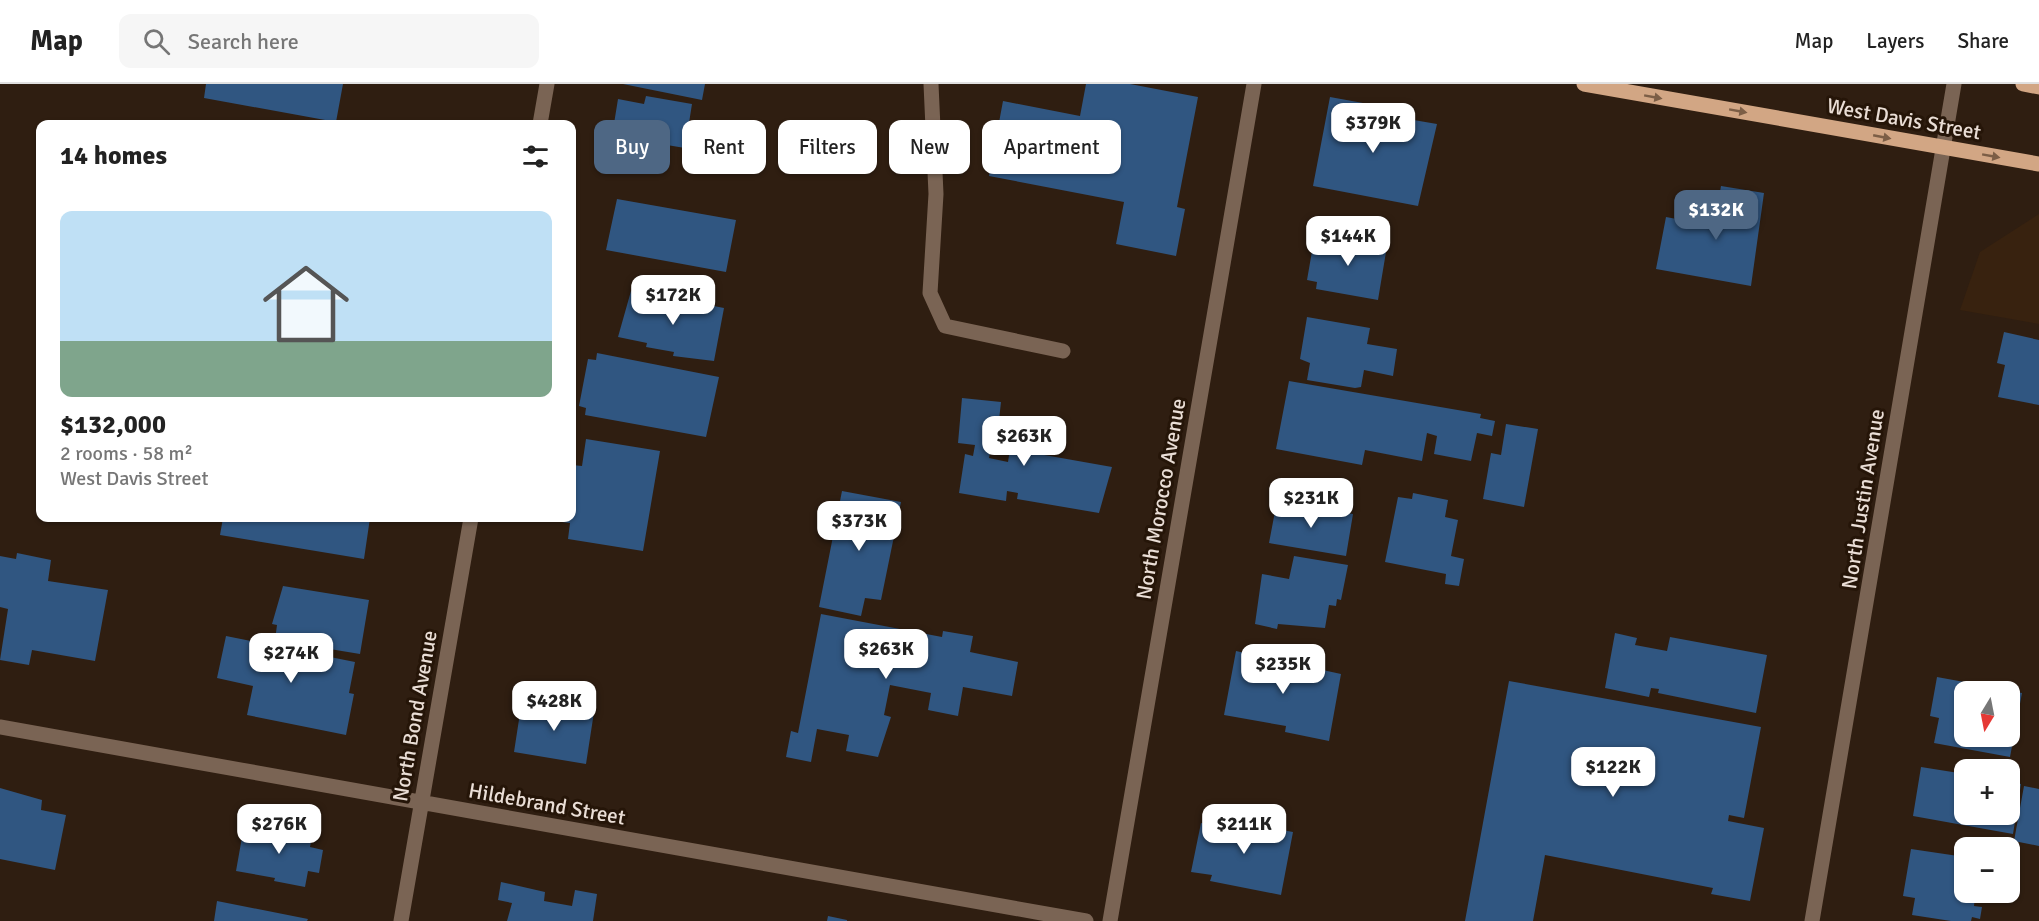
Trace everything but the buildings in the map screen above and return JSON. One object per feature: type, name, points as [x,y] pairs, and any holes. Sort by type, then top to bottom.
[{"type":"main road","name":"West Davis Street","points":[[1584,84],[2039,164]]},
{"type":"main road","points":[[2023,84],[2039,87]]},
{"type":"street","points":[[541,120],[547,84]]},
{"type":"street","points":[[931,84],[936,194],[930,293],[945,326],[1063,351]]},
{"type":"street","name":"North Morocco Avenue","points":[[1110,921],[1254,84]]},
{"type":"street","name":"North Justin Avenue","points":[[1812,921],[1954,84]]},
{"type":"street","name":"North Bond Avenue","points":[[401,921],[470,522]]},
{"type":"street","name":"Hildebrand Street","points":[[0,727],[1086,921]]},
{"type":"shaded area","points":[[2039,214],[2039,324],[1960,310],[1980,252]]}]
